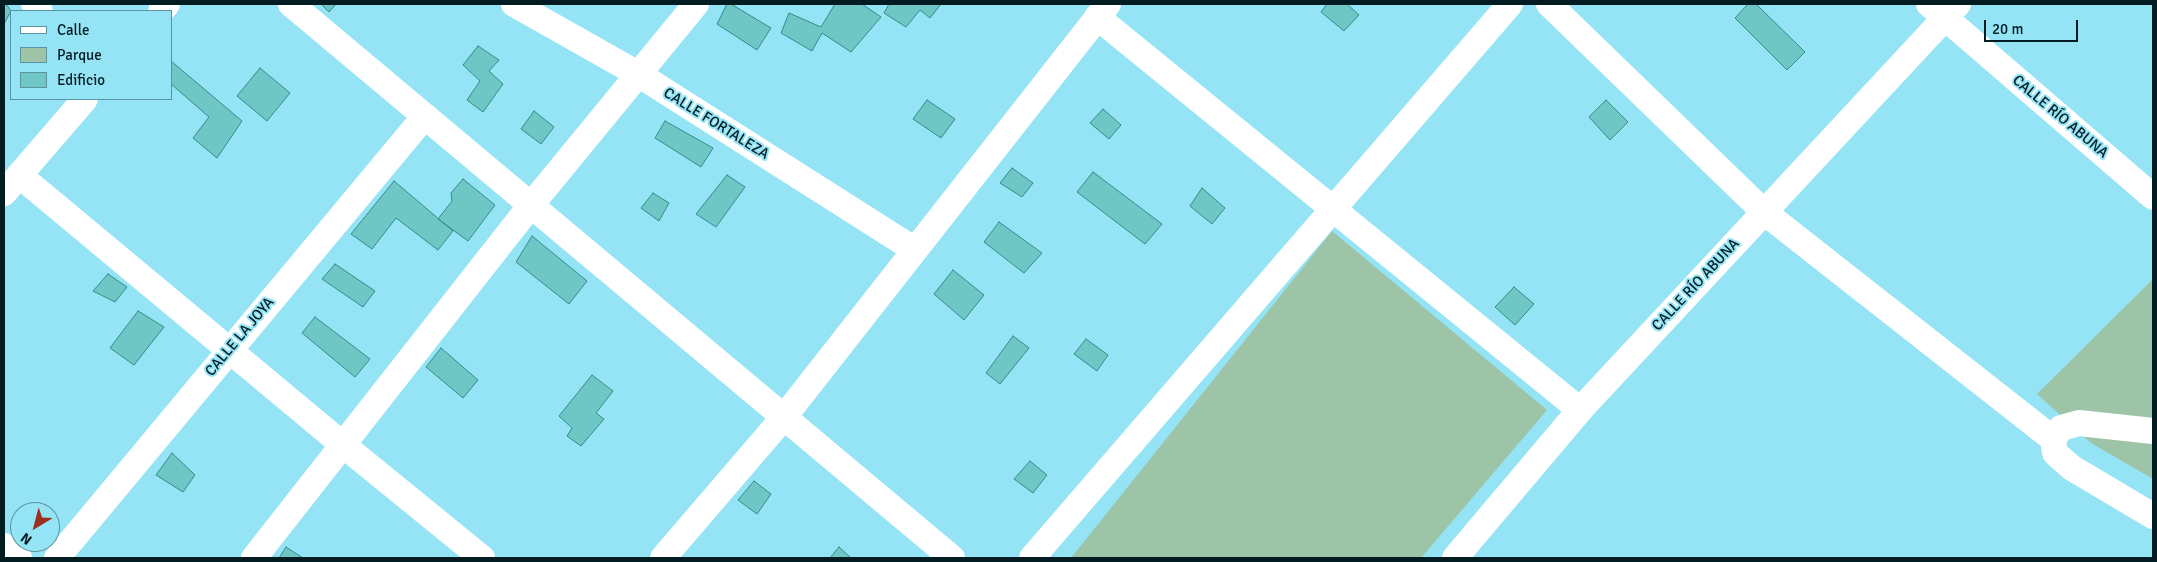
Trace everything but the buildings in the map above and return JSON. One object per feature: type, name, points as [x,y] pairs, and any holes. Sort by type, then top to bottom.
[{"type":"street","points":[[291,4],[952,558]]},
{"type":"street","name":"CALLE FORTALEZA","points":[[514,4],[638,74],[915,250]]},
{"type":"street","points":[[254,558],[531,205],[696,4]]},
{"type":"street","points":[[1032,558],[1510,4]]},
{"type":"street","points":[[1550,4],[1764,212],[2053,439],[2055,453],[2072,468],[2153,516]]},
{"type":"street","name":"CALLE RÍO ABUNA","points":[[1455,558],[1580,410],[1764,212],[1944,9],[2153,197]]},
{"type":"street","points":[[663,558],[784,417],[1102,11],[1333,210],[1580,410]]},
{"type":"street","points":[[84,100],[11,184],[229,350],[482,558]]},
{"type":"street","name":"CALLE LA JOYA","points":[[57,558],[425,116]]},
{"type":"street","points":[[2053,439],[2061,428],[2079,423],[2153,431]]},
{"type":"green space","points":[[1332,231],[1547,410],[1421,558],[1071,558]]},
{"type":"green space","points":[[2153,279],[2153,479],[2091,443],[2037,394]]}]
